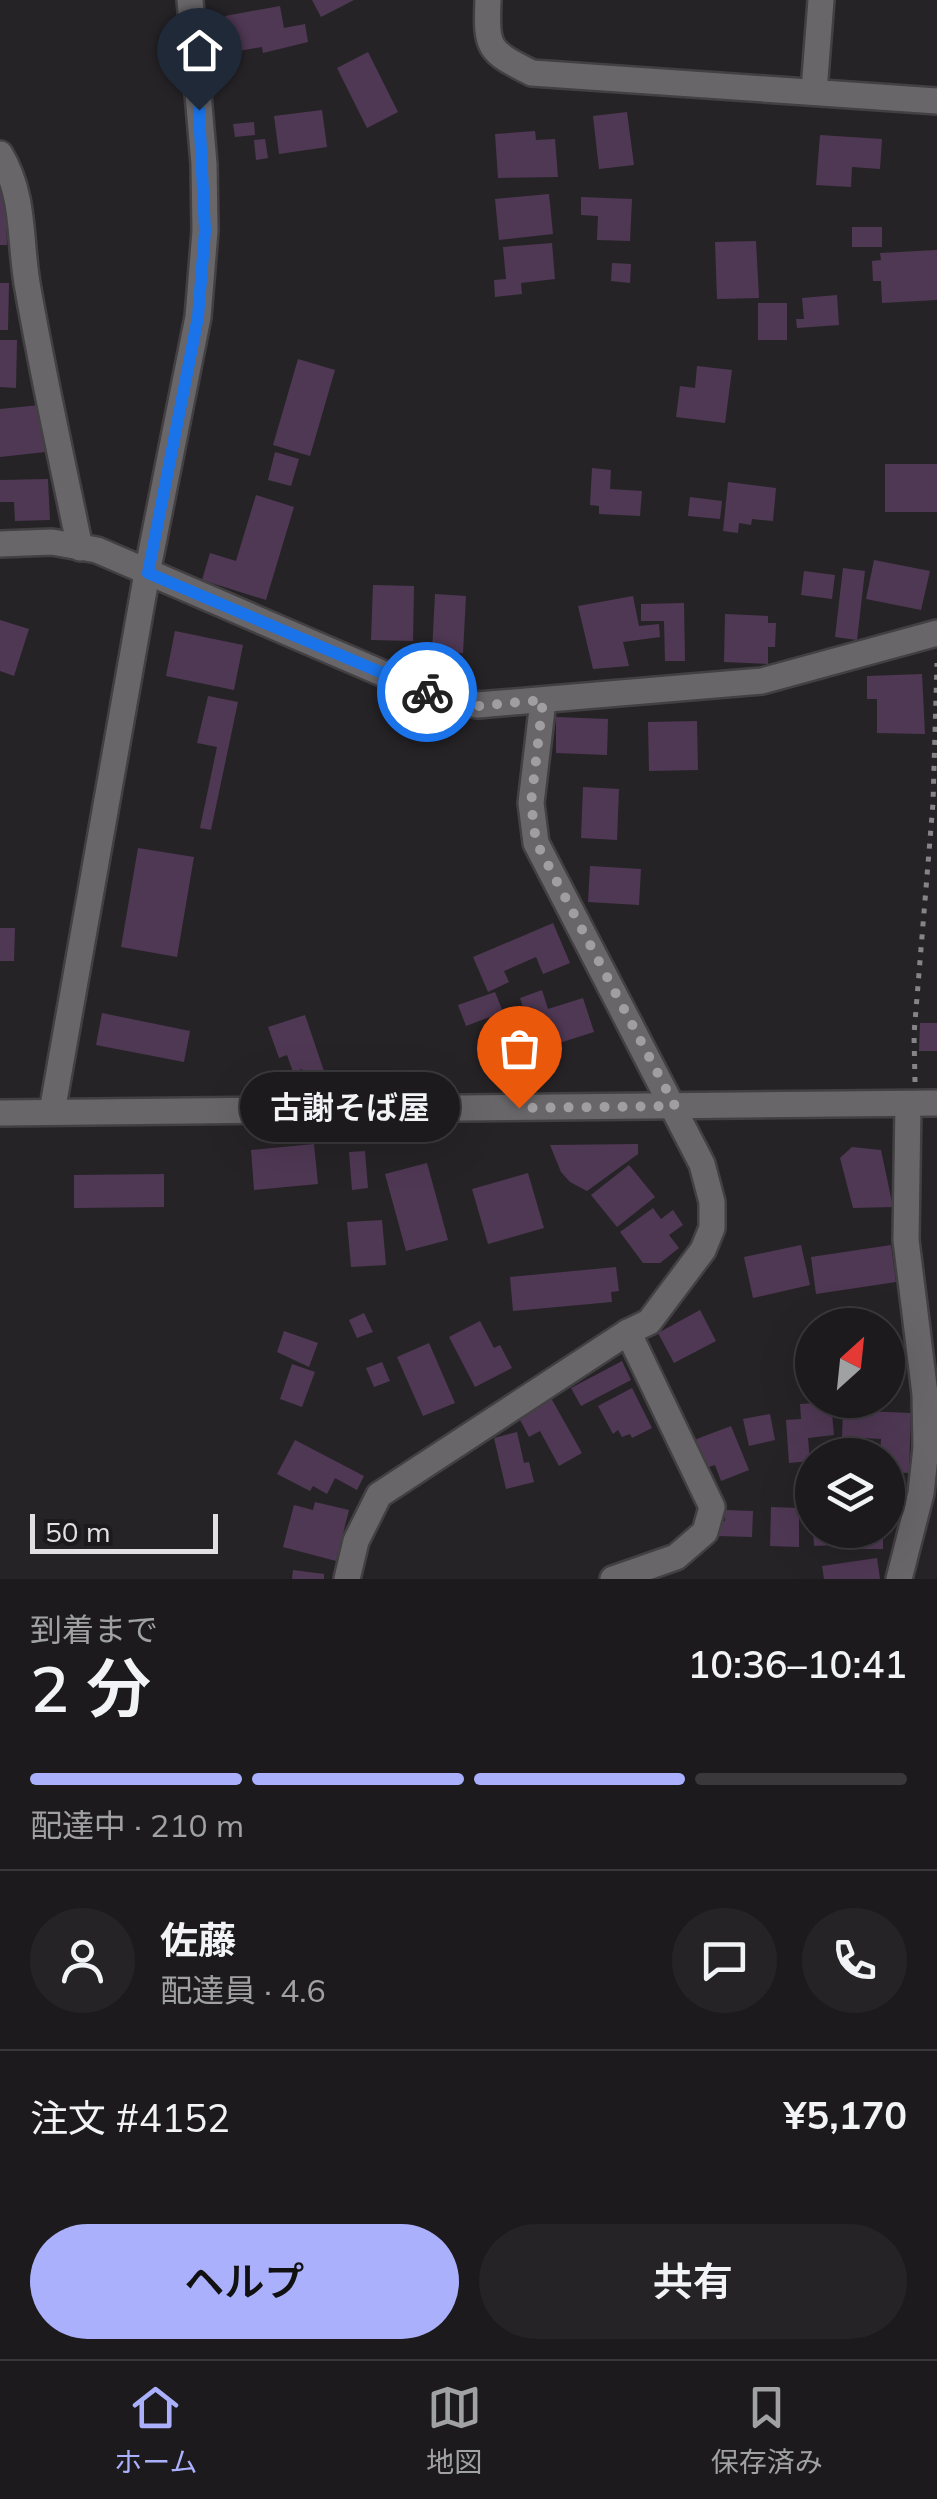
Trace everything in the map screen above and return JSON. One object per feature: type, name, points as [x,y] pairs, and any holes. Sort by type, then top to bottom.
[{"type":"street","points":[[52,1112],[148,573],[191,361],[205,231],[204,164],[190,0]]},
{"type":"street","points":[[488,0],[486,37],[502,58],[532,73],[937,101]]},
{"type":"street","points":[[814,90],[821,0]]},
{"type":"street","points":[[0,154],[12,172],[22,210],[26,280],[80,548]]},
{"type":"street","points":[[0,544],[52,542],[96,550],[435,696],[478,706],[762,682],[937,633]]},
{"type":"street","points":[[347,1579],[356,1541],[379,1495],[649,1322],[704,1250],[712,1228],[712,1202],[702,1164],[536,842],[531,803],[543,700]]},
{"type":"street","points":[[0,1113],[937,1103]]},
{"type":"street","points":[[900,1579],[921,1493],[926,1448],[925,1394],[906,1240],[908,1104]]},
{"type":"street","points":[[612,1579],[676,1557],[705,1532],[712,1507],[628,1332]]},
{"type":"path","points":[[908,1104],[915,1082],[914,1034],[933,803],[937,663]]},
{"type":"building","points":[[312,0],[354,0],[321,17]]},
{"type":"building","points":[[280,6],[284,28],[305,24],[308,42],[263,53],[262,47],[232,52],[225,16]]},
{"type":"building","points":[[368,52],[398,112],[367,128],[337,68]]},
{"type":"building","points":[[322,110],[327,147],[279,154],[274,116]]},
{"type":"building","points":[[627,112],[634,165],[599,169],[593,116]]},
{"type":"building","points":[[254,122],[255,135],[235,137],[233,124]]},
{"type":"building","points":[[535,131],[536,140],[555,139],[558,177],[498,178],[495,134]]},
{"type":"building","points":[[820,135],[882,139],[880,169],[852,167],[851,187],[816,185]]},
{"type":"building","points":[[265,139],[268,158],[256,160],[254,140]]},
{"type":"building","points":[[0,188],[5,188],[7,245],[0,245]]},
{"type":"building","points":[[549,194],[553,234],[499,240],[495,199]]},
{"type":"building","points":[[581,197],[632,199],[630,241],[597,240],[598,216],[581,215]]},
{"type":"building","points":[[852,227],[882,227],[882,247],[852,247]]},
{"type":"building","points":[[756,241],[759,298],[717,299],[715,242]]},
{"type":"building","points":[[552,243],[555,279],[521,283],[522,294],[495,297],[494,280],[506,279],[503,247]]},
{"type":"building","points":[[937,250],[937,300],[882,303],[881,281],[873,281],[872,261],[881,260],[880,253]]},
{"type":"building","points":[[612,263],[631,264],[630,283],[611,281]]},
{"type":"building","points":[[0,283],[9,283],[8,330],[0,330]]},
{"type":"building","points":[[837,295],[839,325],[797,328],[796,319],[804,319],[802,298]]},
{"type":"building","points":[[758,303],[787,303],[787,340],[758,340]]},
{"type":"building","points":[[0,340],[17,340],[16,388],[0,387]]},
{"type":"building","points":[[298,359],[335,370],[310,456],[273,445]]},
{"type":"building","points":[[697,366],[732,370],[725,423],[676,417],[680,386],[695,388]]},
{"type":"building","points":[[40,405],[45,452],[0,457],[0,409]]},
{"type":"building","points":[[275,452],[299,459],[291,486],[268,480]]},
{"type":"building","points":[[885,464],[937,464],[937,512],[885,512]]},
{"type":"building","points":[[592,468],[611,470],[610,489],[642,491],[640,516],[599,514],[599,506],[590,505]]},
{"type":"building","points":[[48,479],[50,520],[15,521],[14,502],[0,502],[0,480]]},
{"type":"building","points":[[728,482],[776,488],[773,521],[752,519],[751,525],[739,523],[738,533],[723,531]]},
{"type":"building","points":[[256,495],[294,507],[266,600],[202,580],[210,553],[236,561]]},
{"type":"building","points":[[690,497],[722,501],[720,519],[688,516]]},
{"type":"building","points":[[874,560],[930,571],[921,610],[866,599]]},
{"type":"building","points":[[843,568],[865,571],[857,640],[835,637]]},
{"type":"building","points":[[804,571],[835,575],[832,599],[801,595]]},
{"type":"building","points":[[373,585],[414,586],[413,641],[371,640]]},
{"type":"building","points":[[435,594],[466,596],[463,653],[432,652]]},
{"type":"building","points":[[633,596],[639,626],[659,624],[660,637],[623,642],[629,666],[593,669],[578,606]]},
{"type":"building","points":[[684,603],[685,661],[665,661],[664,621],[641,621],[641,604]]},
{"type":"building","points":[[725,614],[768,616],[768,623],[776,623],[775,647],[768,647],[768,664],[724,662]]},
{"type":"building","points":[[0,620],[29,629],[14,676],[0,671]]},
{"type":"building","points":[[175,631],[243,645],[234,690],[166,676]]},
{"type":"building","points":[[922,674],[925,734],[877,733],[877,699],[867,699],[867,676]]},
{"type":"building","points":[[208,696],[238,702],[211,830],[200,828],[217,747],[197,743]]},
{"type":"building","points":[[556,717],[608,719],[607,755],[556,753]]},
{"type":"building","points":[[697,721],[698,770],[649,771],[648,722]]},
{"type":"building","points":[[583,787],[619,789],[617,840],[581,838]]},
{"type":"building","points":[[138,848],[194,857],[177,957],[121,947]]},
{"type":"building","points":[[590,866],[641,869],[639,905],[588,902]]},
{"type":"building","points":[[553,923],[570,963],[543,974],[536,957],[504,971],[509,982],[488,992],[473,957]]},
{"type":"building","points":[[0,928],[15,928],[14,961],[0,961]]},
{"type":"building","points":[[542,990],[548,1009],[583,998],[594,1032],[537,1050],[520,998]]},
{"type":"building","points":[[495,992],[503,1012],[466,1026],[458,1005]]},
{"type":"building","points":[[102,1013],[190,1031],[184,1062],[96,1045]]},
{"type":"building","points":[[305,1015],[326,1077],[307,1083],[302,1069],[293,1072],[287,1055],[279,1058],[268,1027]]},
{"type":"building","points":[[920,1023],[937,1023],[937,1051],[919,1051]]},
{"type":"building","points":[[314,1144],[318,1184],[254,1190],[251,1150]]},
{"type":"building","points":[[638,1144],[638,1154],[587,1191],[561,1172],[550,1145]]},
{"type":"building","points":[[852,1147],[881,1150],[893,1207],[853,1208],[840,1158]]},
{"type":"building","points":[[365,1151],[368,1188],[352,1190],[349,1152]]},
{"type":"building","points":[[427,1163],[448,1240],[406,1251],[385,1174]]},
{"type":"building","points":[[629,1165],[655,1197],[617,1227],[591,1195]]},
{"type":"building","points":[[528,1173],[544,1228],[488,1244],[472,1189]]},
{"type":"building","points":[[164,1174],[164,1207],[74,1208],[74,1175]]},
{"type":"building","points":[[653,1208],[661,1219],[673,1210],[683,1225],[669,1235],[679,1248],[660,1263],[643,1263],[620,1232]]},
{"type":"building","points":[[382,1220],[386,1265],[351,1267],[347,1222]]},
{"type":"building","points":[[801,1245],[810,1285],[753,1298],[744,1257]]},
{"type":"building","points":[[891,1245],[896,1282],[816,1294],[811,1257]]},
{"type":"building","points":[[616,1267],[619,1291],[611,1292],[612,1302],[513,1311],[510,1277]]},
{"type":"building","points":[[700,1310],[716,1341],[674,1363],[658,1333]]},
{"type":"building","points":[[364,1313],[373,1332],[357,1338],[349,1320]]},
{"type":"building","points":[[480,1321],[494,1348],[500,1345],[512,1368],[475,1387],[449,1337]]},
{"type":"building","points":[[284,1331],[318,1343],[309,1367],[277,1352]]},
{"type":"building","points":[[429,1343],[455,1403],[423,1416],[397,1357]]},
{"type":"building","points":[[622,1361],[631,1380],[581,1406],[571,1388]]},
{"type":"building","points":[[382,1362],[390,1381],[374,1387],[366,1368]]},
{"type":"building","points":[[292,1364],[315,1372],[302,1407],[280,1399]]},
{"type":"building","points":[[632,1388],[652,1428],[632,1438],[630,1434],[622,1437],[618,1430],[613,1434],[598,1406]]},
{"type":"building","points":[[551,1398],[582,1453],[559,1466],[540,1431],[529,1437],[518,1416]]},
{"type":"building","points":[[905,1413],[911,1413],[909,1473],[905,1473],[905,1438],[842,1437],[843,1418],[905,1418]]},
{"type":"building","points":[[770,1414],[775,1440],[749,1446],[743,1419]]},
{"type":"building","points":[[832,1418],[834,1435],[795,1438],[795,1462],[789,1463],[786,1420]]},
{"type":"building","points":[[731,1426],[749,1470],[721,1481],[715,1465],[706,1468],[694,1440]]},
{"type":"building","points":[[517,1432],[524,1463],[529,1462],[534,1482],[506,1489],[494,1438]]},
{"type":"building","points":[[295,1440],[364,1476],[357,1490],[335,1478],[327,1494],[313,1486],[310,1491],[277,1474]]},
{"type":"building","points":[[315,1502],[349,1510],[336,1561],[283,1547],[294,1505],[313,1510]]},
{"type":"building","points":[[771,1507],[795,1508],[795,1547],[770,1546]]},
{"type":"building","points":[[725,1510],[753,1511],[752,1537],[718,1536]]},
{"type":"building","points":[[877,1558],[880,1579],[824,1579],[822,1566]]},
{"type":"building","points":[[293,1570],[324,1574],[324,1579],[292,1579]]},
{"type":"way so far","points":[[427,692],[478,706],[543,700],[531,803],[536,842],[675,1106],[519,1108]]},
{"type":"place","name":"古謝そば屋","points":[[519,1108]]},
{"type":"route","points":[[199,110],[205,231],[198,317],[148,573],[427,692]]}]
